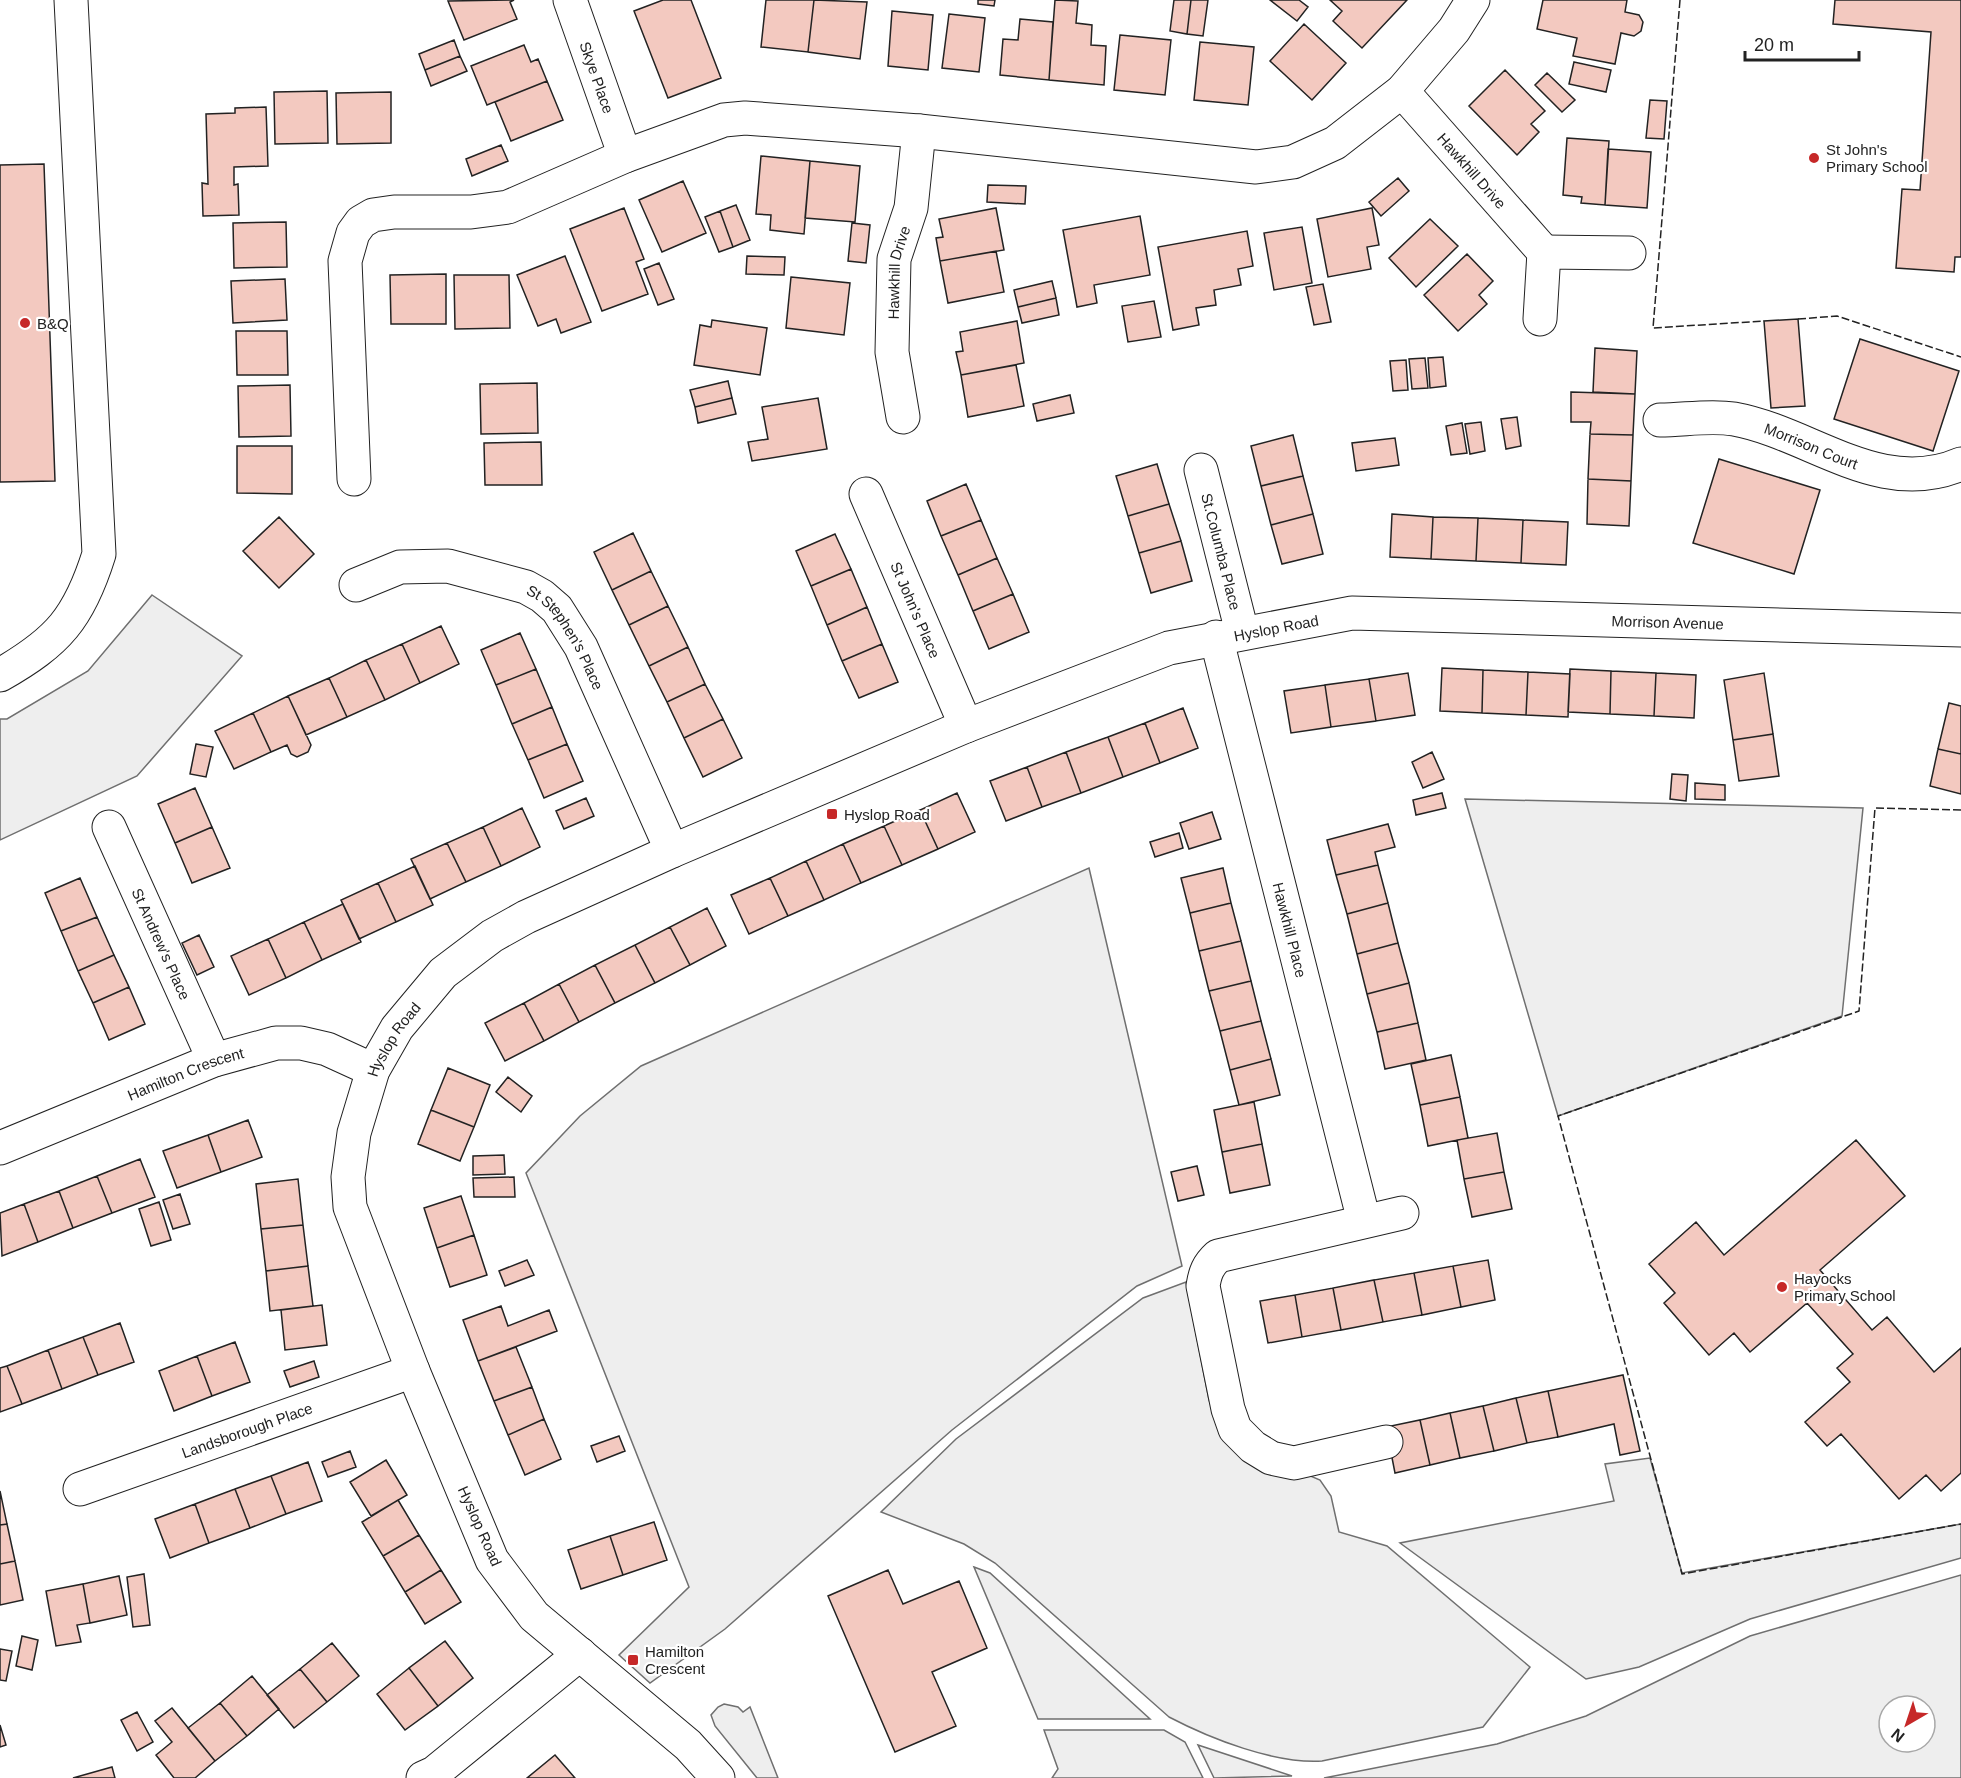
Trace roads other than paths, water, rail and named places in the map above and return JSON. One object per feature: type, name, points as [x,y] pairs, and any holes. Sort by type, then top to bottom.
[{"type":"street","points":[[0,675],[45,646],[70,621],[87,591],[99,554],[71,0]]},
{"type":"street","name":"Skye Place","points":[[570,0],[625,156]]},
{"type":"street","points":[[354,479],[345,261],[353,232],[373,215],[394,212],[471,212],[508,207],[625,156],[705,126],[745,118],[919,131],[1257,167],[1293,162],[1335,143],[1402,91],[1454,30],[1473,0]]},
{"type":"street","name":"Hawkhill Drive","points":[[1402,91],[1544,252]]},
{"type":"street","name":"Hawkhill Drive","points":[[903,417],[892,352],[894,259],[911,208],[919,131]]},
{"type":"street","points":[[1540,319],[1544,252],[1629,253]]},
{"type":"street","name":"Morrison Court","points":[[1660,420],[1733,419],[1790,438],[1851,464],[1880,471],[1918,475],[1961,464]]},
{"type":"street","name":"St.Columba Place","points":[[1201,470],[1229,635]]},
{"type":"street","name":"St John's Place","points":[[866,494],[966,726]]},
{"type":"street","name":"St Stephen's Place","points":[[356,585],[400,567],[448,566],[526,587],[542,596],[557,609],[581,647],[672,851]]},
{"type":"street","name":"Hyslop Road","points":[[718,1778],[688,1745],[534,1616],[492,1560],[413,1371],[350,1207],[348,1177],[354,1133],[373,1070],[397,1028],[423,994],[443,973],[492,936],[526,917],[672,851],[966,726],[1169,648],[1352,613],[1374,613]]},
{"type":"street","name":"Morrison Avenue","points":[[1374,613],[1961,630]]},
{"type":"street","name":"Hawkhill Place","points":[[1229,635],[1364,1221]]},
{"type":"street","name":"St Andrew's Place","points":[[109,827],[214,1060]]},
{"type":"street","name":"Hamilton Crescent","points":[[0,1148],[214,1060],[276,1043],[301,1043],[327,1050],[373,1070]]},
{"type":"street","points":[[1386,1442],[1294,1463],[1271,1458],[1253,1447],[1235,1429],[1228,1409],[1203,1286],[1205,1273],[1211,1262],[1218,1256],[1402,1213]]},
{"type":"street","name":"Landsborough Place","points":[[81,1489],[413,1371]]},
{"type":"street","points":[[423,1778],[434,1773],[580,1654]]},
{"type":"place","name":"St John's Primary School","points":[[1814,158]]},
{"type":"place","name":"B&Q","points":[[25,323]]},
{"type":"place","name":"Hyslop Road","points":[[832,814]]},
{"type":"place","name":"Hayocks Primary School","points":[[1782,1287]]},
{"type":"place","name":"Hamilton Crescent","points":[[633,1660]]}]
